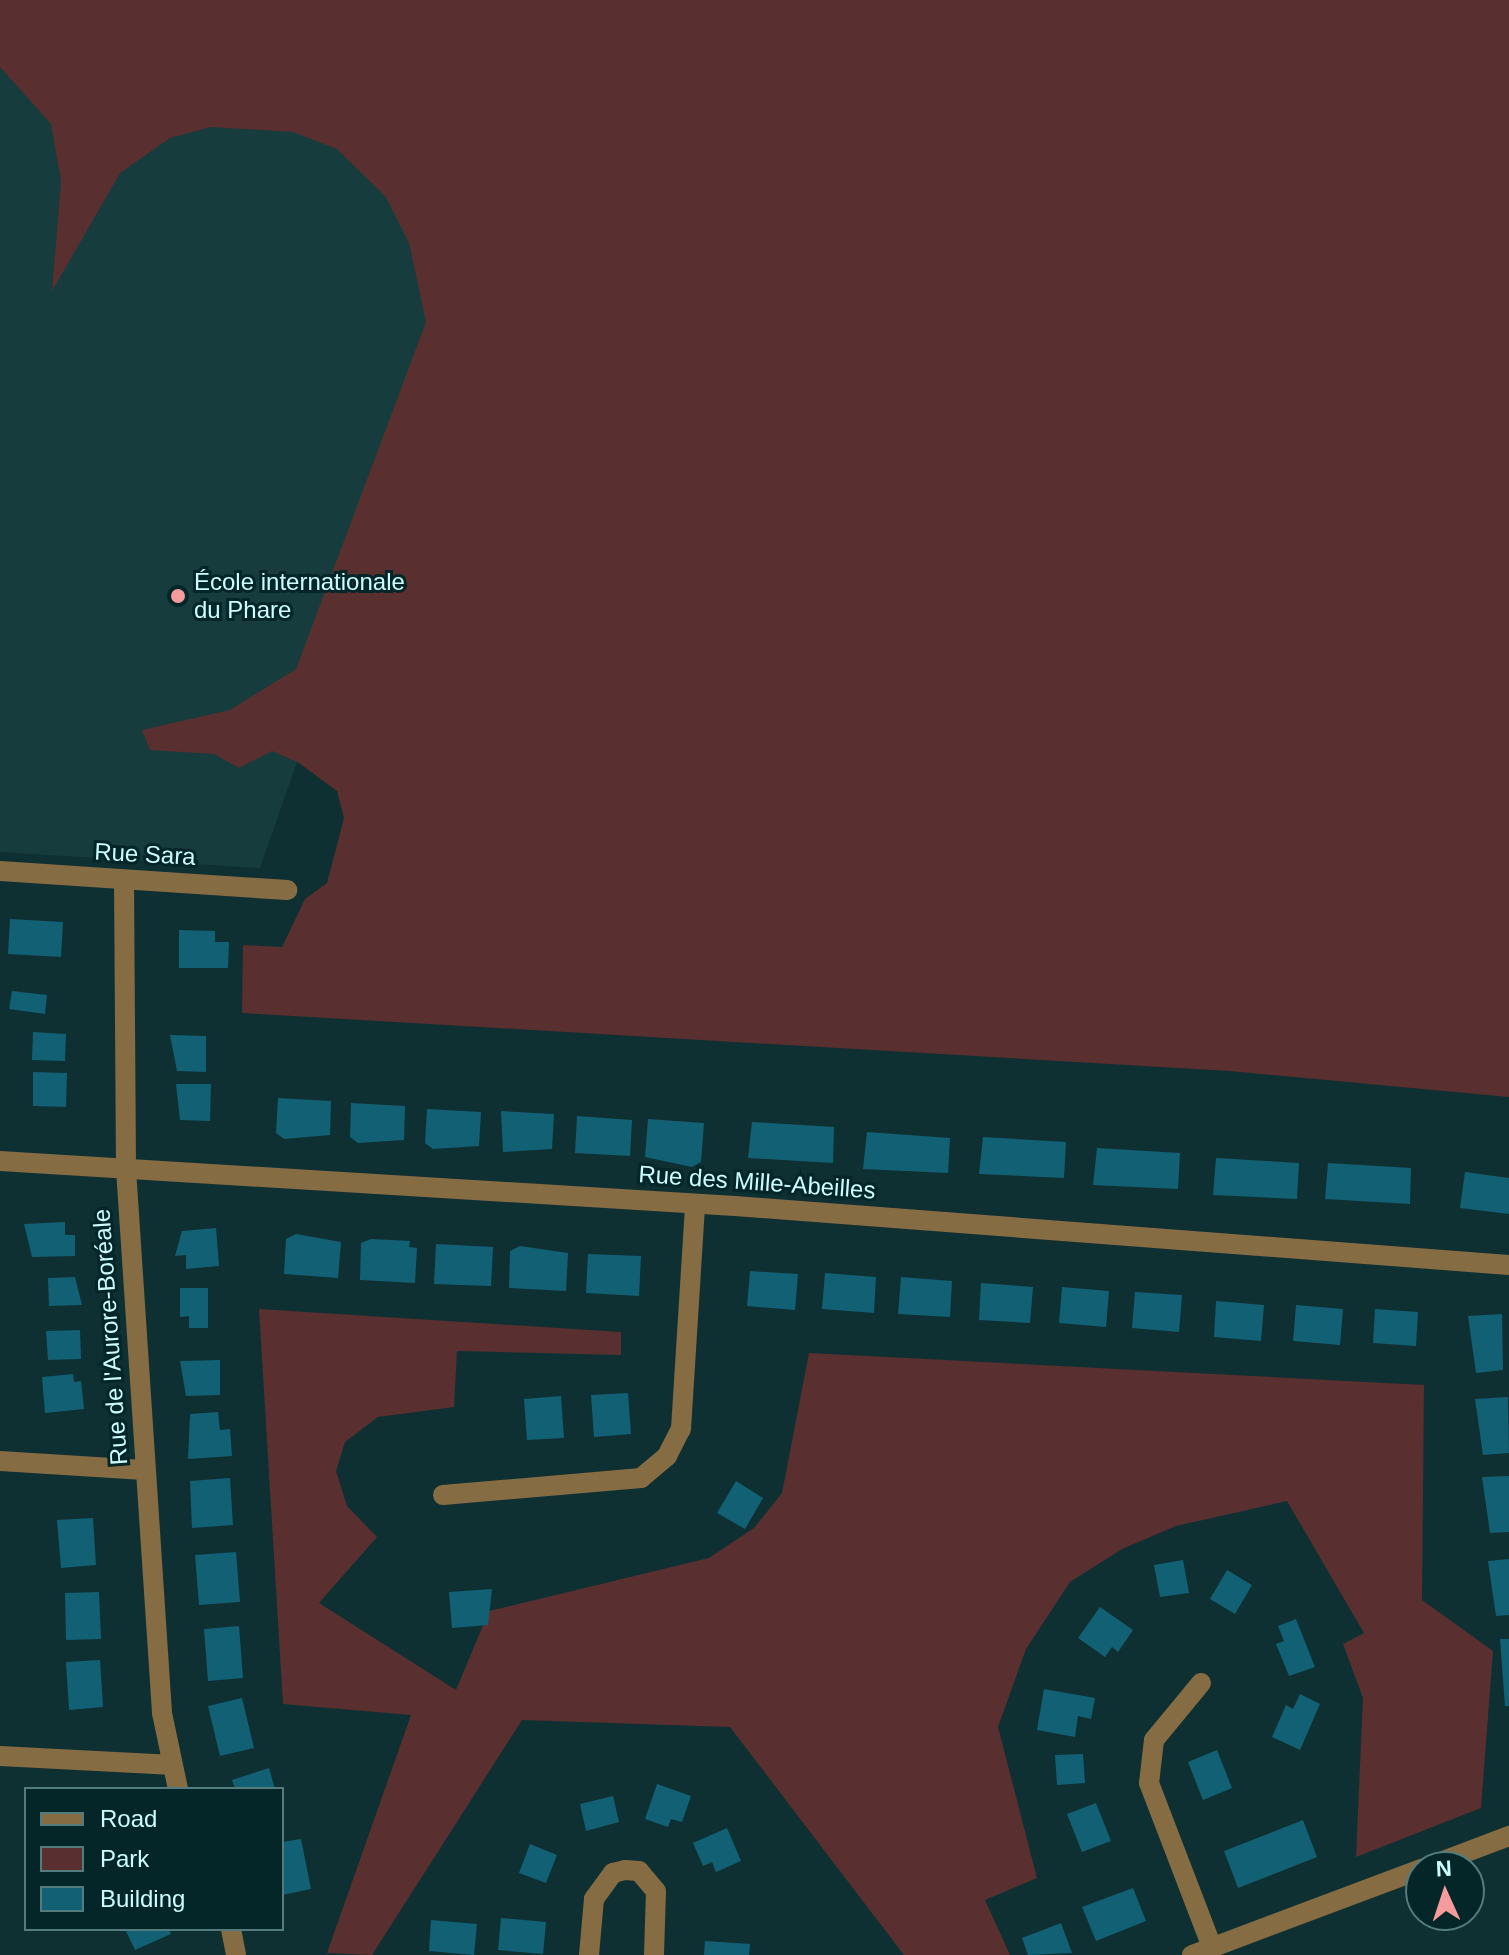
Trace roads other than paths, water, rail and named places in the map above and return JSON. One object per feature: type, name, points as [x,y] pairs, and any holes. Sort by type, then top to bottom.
[{"type":"street","name":"Rue Sara","points":[[0,871],[287,890]]},
{"type":"street","name":"Rue de l'Aurore-Boréale","points":[[124,880],[126,1169],[144,1470],[169,1765],[177,1787]]},
{"type":"street","name":"Rue des Mille-Abeilles","points":[[0,1161],[695,1204],[1509,1265]]},
{"type":"street","points":[[443,1495],[641,1478],[667,1456],[681,1429],[695,1204]]},
{"type":"street","points":[[0,1461],[144,1470]]},
{"type":"street","points":[[1201,1683],[1154,1740],[1149,1783],[1212,1947]]},
{"type":"street","points":[[0,1756],[169,1765]]},
{"type":"street","points":[[1469,1851],[1509,1836]]},
{"type":"street","points":[[589,1955],[594,1899],[613,1873],[625,1870],[639,1871],[656,1891],[654,1955]]},
{"type":"street","points":[[1192,1955],[1405,1875]]},
{"type":"street","points":[[231,1931],[236,1955]]},
{"type":"place","name":"École internationale du Phare","points":[[178,596]]}]
